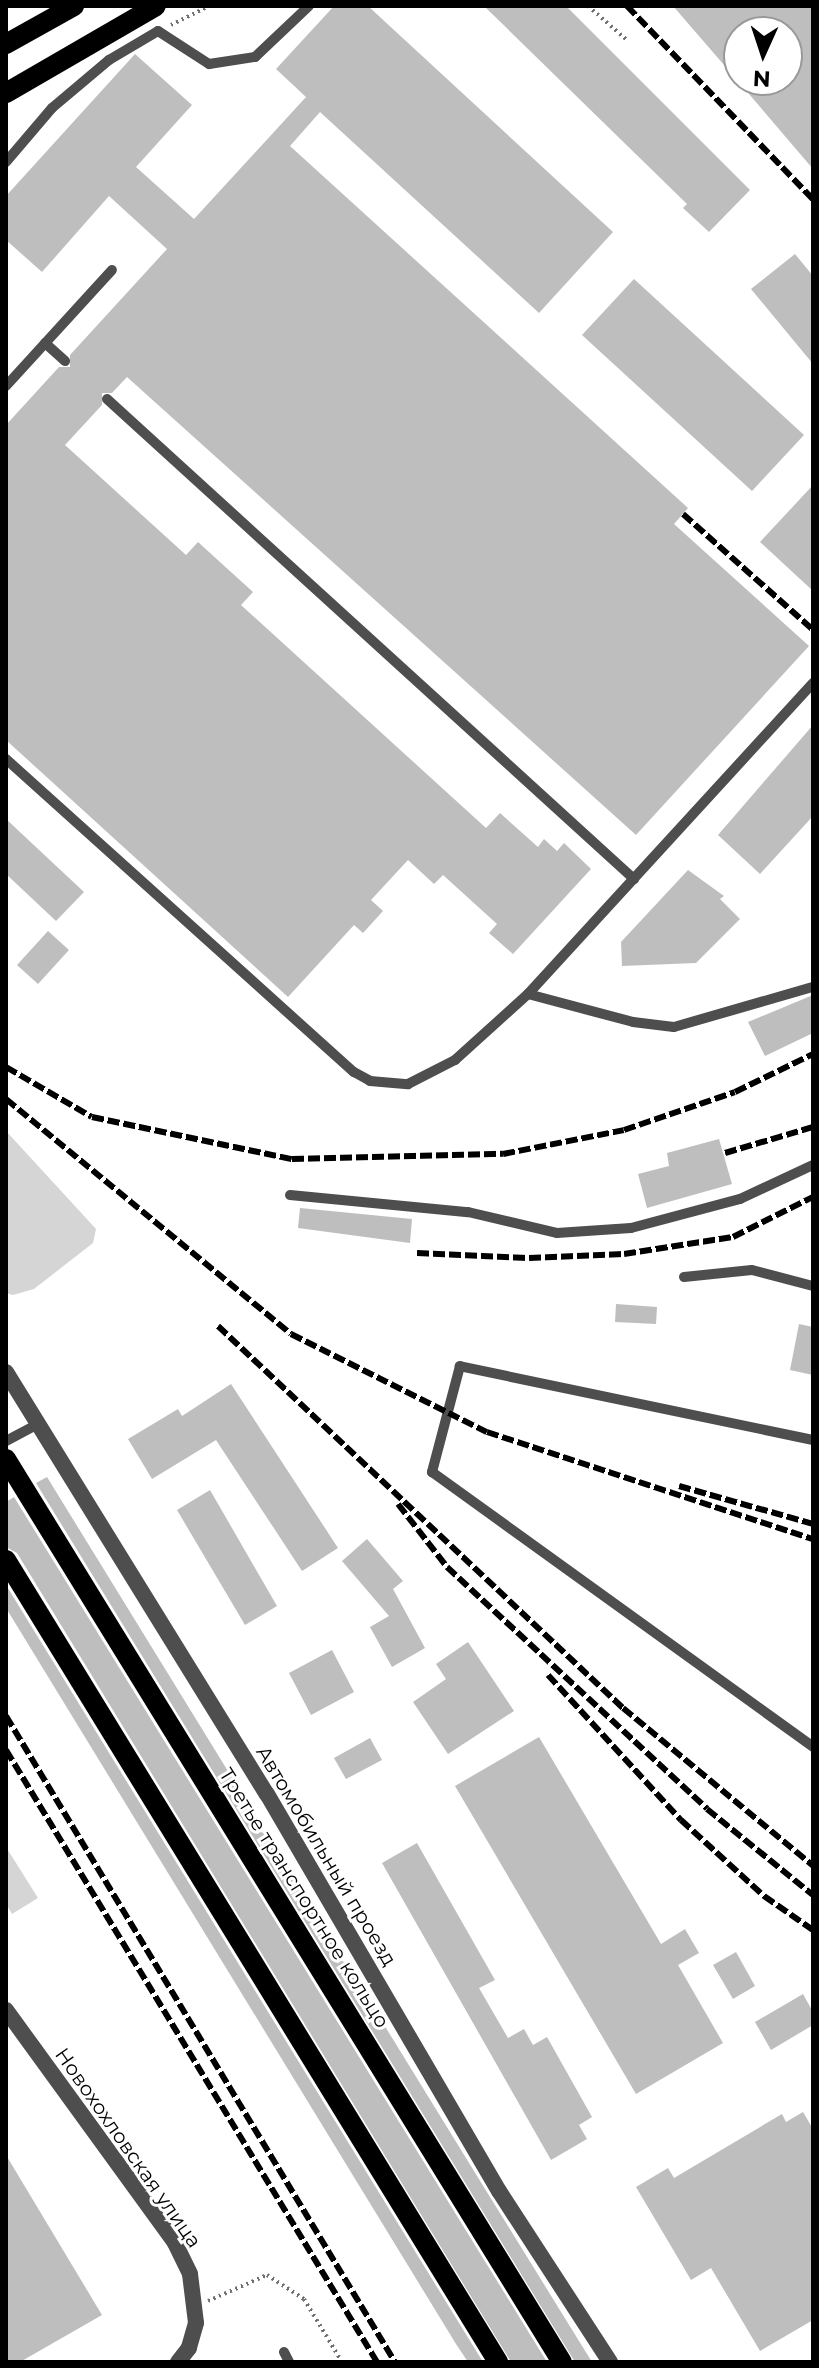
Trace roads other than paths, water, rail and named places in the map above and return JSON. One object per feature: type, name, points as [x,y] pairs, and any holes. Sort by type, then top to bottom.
[{"type":"main road","points":[[6,44],[37,32],[74,6]]},
{"type":"main road","points":[[6,93],[156,6]]},
{"type":"main road","name":"Третье транспортное кольцо","points":[[6,1459],[562,2362]]},
{"type":"main road","points":[[6,1560],[498,2362]]},
{"type":"street","name":"Автомобильный проезд","points":[[6,1372],[267,1794],[499,2191],[610,2362]]},
{"type":"street","name":"Новохохловская улица","points":[[6,2010],[175,2243],[190,2274],[195,2306],[189,2348],[178,2362]]},
{"type":"lane","points":[[6,162],[52,108],[109,60],[158,31],[209,64],[255,57],[309,6]]},
{"type":"lane","points":[[6,386],[112,270]]},
{"type":"lane","points":[[45,343],[65,361]]},
{"type":"lane","points":[[107,399],[634,879]]},
{"type":"lane","points":[[6,759],[370,1081],[408,1084],[432,1074],[528,994],[813,683]]},
{"type":"lane","points":[[528,994],[633,1022],[674,1027],[813,987]]},
{"type":"lane","points":[[290,1195],[468,1212],[557,1233],[631,1228],[727,1203],[813,1165]]},
{"type":"lane","points":[[684,1277],[752,1270],[813,1286]]},
{"type":"lane","points":[[813,1440],[460,1366],[432,1472],[813,1747]]},
{"type":"lane","points":[[6,1441],[38,1424]]},
{"type":"railway","points":[[627,6],[813,199]]},
{"type":"railway","points":[[683,514],[813,630]]},
{"type":"railway","points":[[6,1067],[92,1117],[292,1159],[503,1154],[624,1130],[735,1092],[813,1054]]},
{"type":"railway","points":[[6,1099],[291,1334],[487,1432],[813,1539]]},
{"type":"railway","points":[[725,1153],[813,1127]]},
{"type":"railway","points":[[417,1253],[529,1258],[624,1254],[733,1237],[813,1197]]},
{"type":"railway","points":[[218,1326],[623,1708],[813,1866]]},
{"type":"railway","points":[[679,1486],[813,1524]]},
{"type":"railway","points":[[398,1504],[447,1567],[707,1809],[813,1895]]},
{"type":"railway","points":[[548,1675],[681,1820],[764,1896],[813,1930]]},
{"type":"railway","points":[[6,1716],[395,2362]]},
{"type":"railway","points":[[6,1750],[377,2362]]}]
